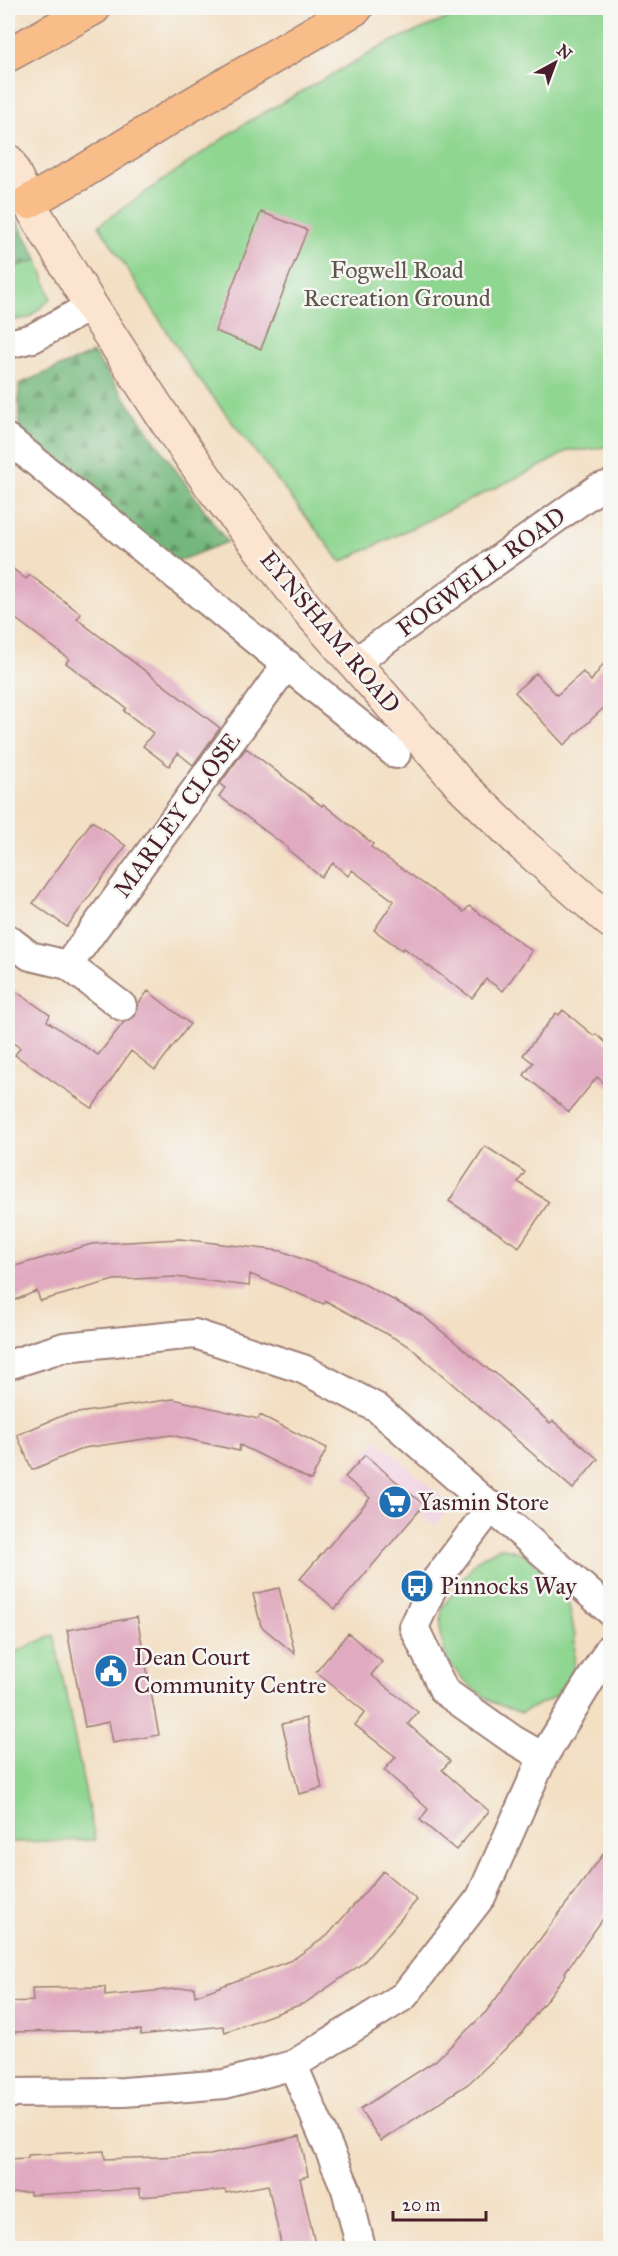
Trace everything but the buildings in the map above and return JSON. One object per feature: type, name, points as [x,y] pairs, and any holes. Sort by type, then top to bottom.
[{"type":"highway","points":[[8,55],[94,8]]},
{"type":"highway","points":[[28,202],[81,173],[184,109],[356,8]]},
{"type":"main road","name":"EYNSHAM ROAD","points":[[8,161],[28,202],[91,306],[212,487],[307,609],[459,783],[524,846],[610,921]]},
{"type":"street","points":[[8,344],[33,338],[91,306]]},
{"type":"street","name":"EYNSHAM ROAD","points":[[8,439],[396,754]]},
{"type":"street","name":"FOGWELL ROAD","points":[[354,663],[597,489],[610,485]]},
{"type":"street","name":"MARLEY CLOSE","points":[[68,965],[287,664]]},
{"type":"street","points":[[8,939],[30,956],[68,965],[123,1006]]},
{"type":"street","points":[[8,1365],[64,1347],[195,1334],[303,1369],[377,1408],[610,1611]]},
{"type":"street","points":[[492,1506],[436,1580],[414,1626],[444,1691],[512,1739],[543,1757]]},
{"type":"street","points":[[8,2092],[124,2092],[225,2084],[293,2065],[404,1995],[481,1897],[543,1757],[610,1648]]},
{"type":"street","points":[[293,2065],[346,2188],[361,2248]]},
{"type":"shaded area","points":[[377,1440],[451,1505],[435,1526],[419,1511],[405,1528],[345,1477]]},
{"type":"green space","name":"Fogwell Road Recreation Ground","points":[[473,8],[610,8],[610,446],[569,450],[545,464],[341,562],[191,369],[99,225],[244,124],[390,42]]},
{"type":"green space","points":[[8,203],[38,260],[8,269]]},
{"type":"green space","points":[[38,260],[51,298],[29,318],[8,321],[8,269]]},
{"type":"green space","points":[[93,353],[227,542],[176,562],[19,432],[19,384]]},
{"type":"green space","points":[[500,1547],[523,1553],[551,1577],[569,1605],[575,1636],[574,1669],[555,1697],[521,1713],[492,1702],[465,1682],[447,1660],[440,1634],[442,1608],[476,1561]]},
{"type":"green space","points":[[54,1635],[95,1840],[8,1842],[8,1655]]},
{"type":"place","name":"Yasmin Store","points":[[395,1502]]},
{"type":"place","name":"Pinnocks Way","points":[[417,1586]]},
{"type":"place","name":"Dean Court Community Centre","points":[[111,1671]]}]
